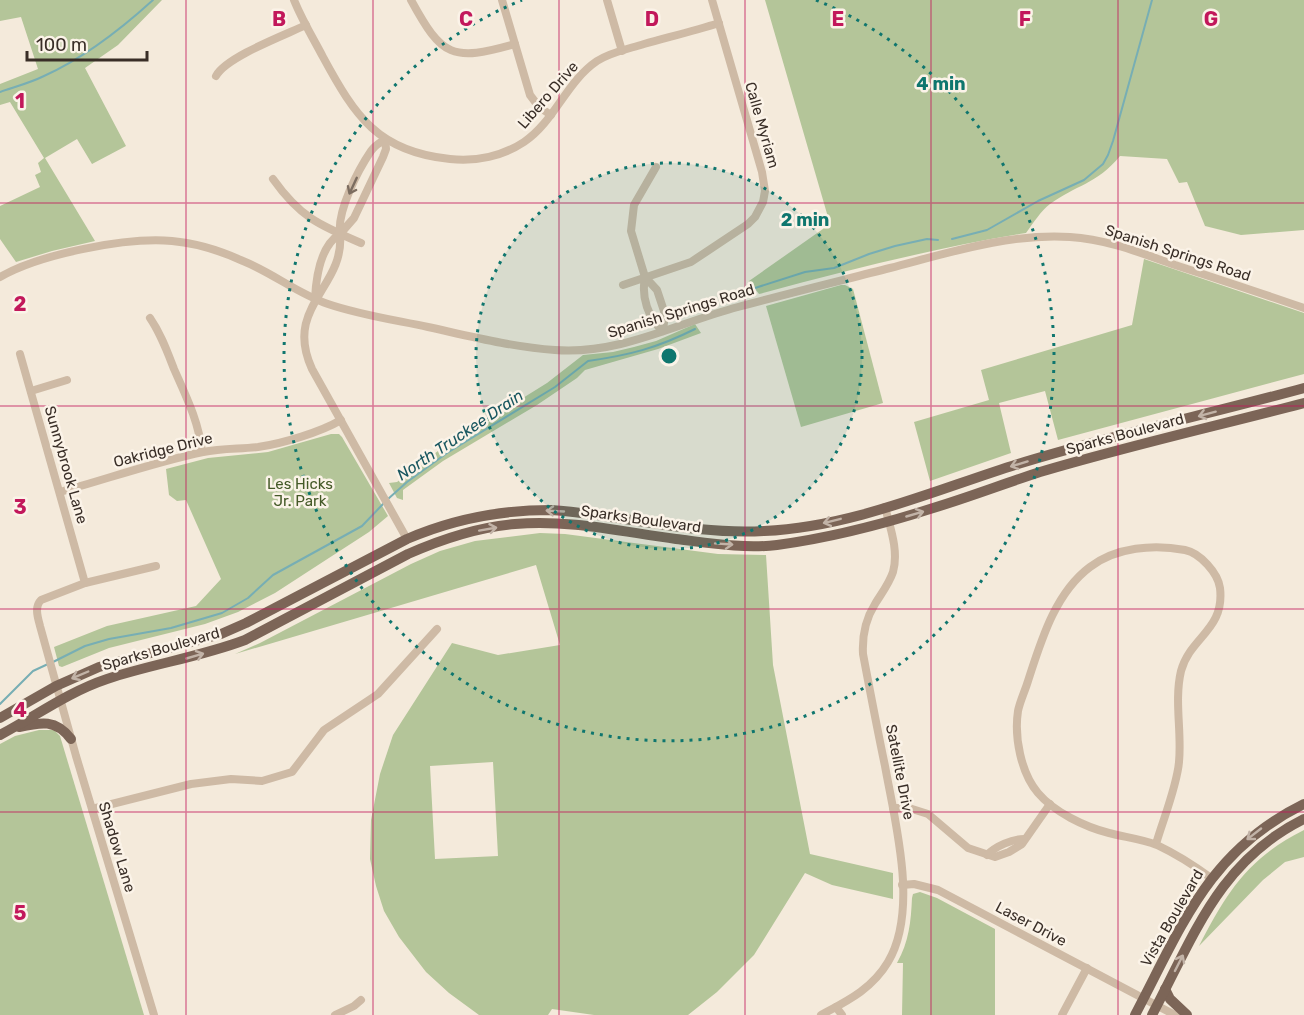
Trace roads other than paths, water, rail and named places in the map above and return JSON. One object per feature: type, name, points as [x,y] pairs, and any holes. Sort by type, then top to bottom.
[{"type":"main road","name":"Sparks Boulevard","points":[[0,718],[56,686],[99,667],[221,634],[269,613],[407,539],[427,530],[472,517],[525,510],[576,512],[728,532],[763,532],[808,527],[928,496],[1017,465],[1304,388]]},
{"type":"main road","points":[[1227,408],[1304,394]]},
{"type":"main road","name":"Sparks Boulevard","points":[[5,732],[60,700],[106,679],[223,648],[265,630],[408,554],[457,536],[514,524],[544,523],[719,544],[765,545],[827,537],[931,509],[1043,471],[1304,403]]},
{"type":"main road","points":[[295,614],[332,588],[404,549],[407,539],[418,541],[441,535],[457,536]]},
{"type":"main road","points":[[5,732],[51,723],[64,730],[71,739]]},
{"type":"main road","name":"Vista Boulevard","points":[[1135,1015],[1190,911],[1211,878],[1252,836],[1304,804]]},
{"type":"main road","name":"Vista Boulevard","points":[[1154,1010],[1210,903],[1226,882],[1259,847],[1304,819]]},
{"type":"main road","points":[[1166,989],[1170,999],[1187,1015]]},
{"type":"street","name":"Libero Drive","points":[[294,0],[351,107],[385,139],[413,151],[444,159],[482,159],[506,151],[535,133],[582,74],[599,60],[622,51],[719,23]]},
{"type":"street","points":[[411,0],[428,31],[449,49],[465,54],[476,54],[515,44]]},
{"type":"street","points":[[502,0],[530,95],[539,107],[551,115]]},
{"type":"street","points":[[607,0],[622,51]]},
{"type":"street","name":"Calle Myriam","points":[[623,285],[699,258],[748,224],[755,217],[763,202],[765,191],[762,172],[712,0]]},
{"type":"street","points":[[216,76],[219,69],[231,61],[306,25]]},
{"type":"street","points":[[315,299],[330,279],[340,251],[341,214],[371,151],[385,139]]},
{"type":"street","points":[[385,139],[386,149],[383,157],[354,218],[340,234],[333,238],[318,271],[315,299],[305,325],[305,349],[312,369],[407,539]]},
{"type":"street","points":[[656,167],[634,205],[631,223],[633,240],[645,277],[643,294],[654,324],[663,332]]},
{"type":"street","points":[[273,179],[300,211],[317,224],[361,243]]},
{"type":"street","name":"Spanish Springs Road","points":[[0,277],[33,263],[86,249],[134,241],[170,241],[204,247],[243,261],[315,299],[332,305],[537,349],[573,351],[607,348],[645,339],[737,307],[939,255],[996,242],[1048,236],[1072,237],[1115,246],[1304,308]]},
{"type":"street","points":[[645,277],[657,290],[665,314],[663,332]]},
{"type":"street","points":[[150,318],[193,413],[202,452]]},
{"type":"street","name":"Sunnybrook Lane","points":[[20,354],[85,583]]},
{"type":"street","points":[[31,391],[67,381]]},
{"type":"street","name":"Oakridge Drive","points":[[60,492],[202,452],[264,446],[324,429],[341,420]]},
{"type":"street","name":"Satellite Drive","points":[[821,1015],[860,993],[871,984],[888,962],[899,935],[902,885],[900,849],[862,641],[868,616],[893,572],[894,551],[885,507]]},
{"type":"street","points":[[1156,844],[1179,763],[1178,690],[1181,670],[1189,653],[1218,616],[1221,603],[1220,585],[1212,569],[1191,551],[1164,546],[1123,551],[1102,559],[1088,568],[1062,597],[1041,641],[1018,711],[1020,751],[1027,773],[1037,792],[1050,804],[1077,820],[1106,832],[1156,844],[1211,878]]},
{"type":"street","points":[[85,583],[156,566]]},
{"type":"street","name":"Shadow Lane","points":[[85,583],[38,603],[37,615],[71,739],[154,1015]]},
{"type":"street","points":[[92,809],[191,784],[231,780],[262,781],[292,772],[324,730],[378,694],[437,629]]},
{"type":"street","points":[[893,808],[909,808],[928,814],[968,848],[995,857],[1007,848],[1022,844],[1024,838],[1050,804]]},
{"type":"street","name":"Laser Drive","points":[[902,885],[914,884],[938,890],[1144,998],[1154,1010],[1175,1015]]},
{"type":"street","points":[[1062,1015],[1087,968]]},
{"type":"street","points":[[335,1015],[361,1000]]},
{"type":"street","points":[[836,1007],[842,1015]]},
{"type":"waterway","points":[[0,92],[39,78],[73,61],[115,32],[153,0]]},
{"type":"waterway","name":"North Truckee Drain","points":[[952,239],[987,230],[1038,201],[1084,180],[1103,164],[1113,141],[1152,0]]},
{"type":"waterway","name":"North Truckee Drain","points":[[755,288],[805,272],[834,268],[895,246],[927,239],[938,240]]},
{"type":"waterway","name":"North Truckee Drain","points":[[388,499],[447,453],[555,387],[588,361],[643,350],[695,329]]},
{"type":"waterway","name":"North Truckee Drain","points":[[53,662],[85,646],[109,639],[171,628],[222,613],[248,598],[273,575],[362,526],[384,503]]},
{"type":"waterway","points":[[0,704],[33,671],[48,664]]},
{"type":"park label","name":"Les Hicks Jr. Park","points":[[300,492]]}]
